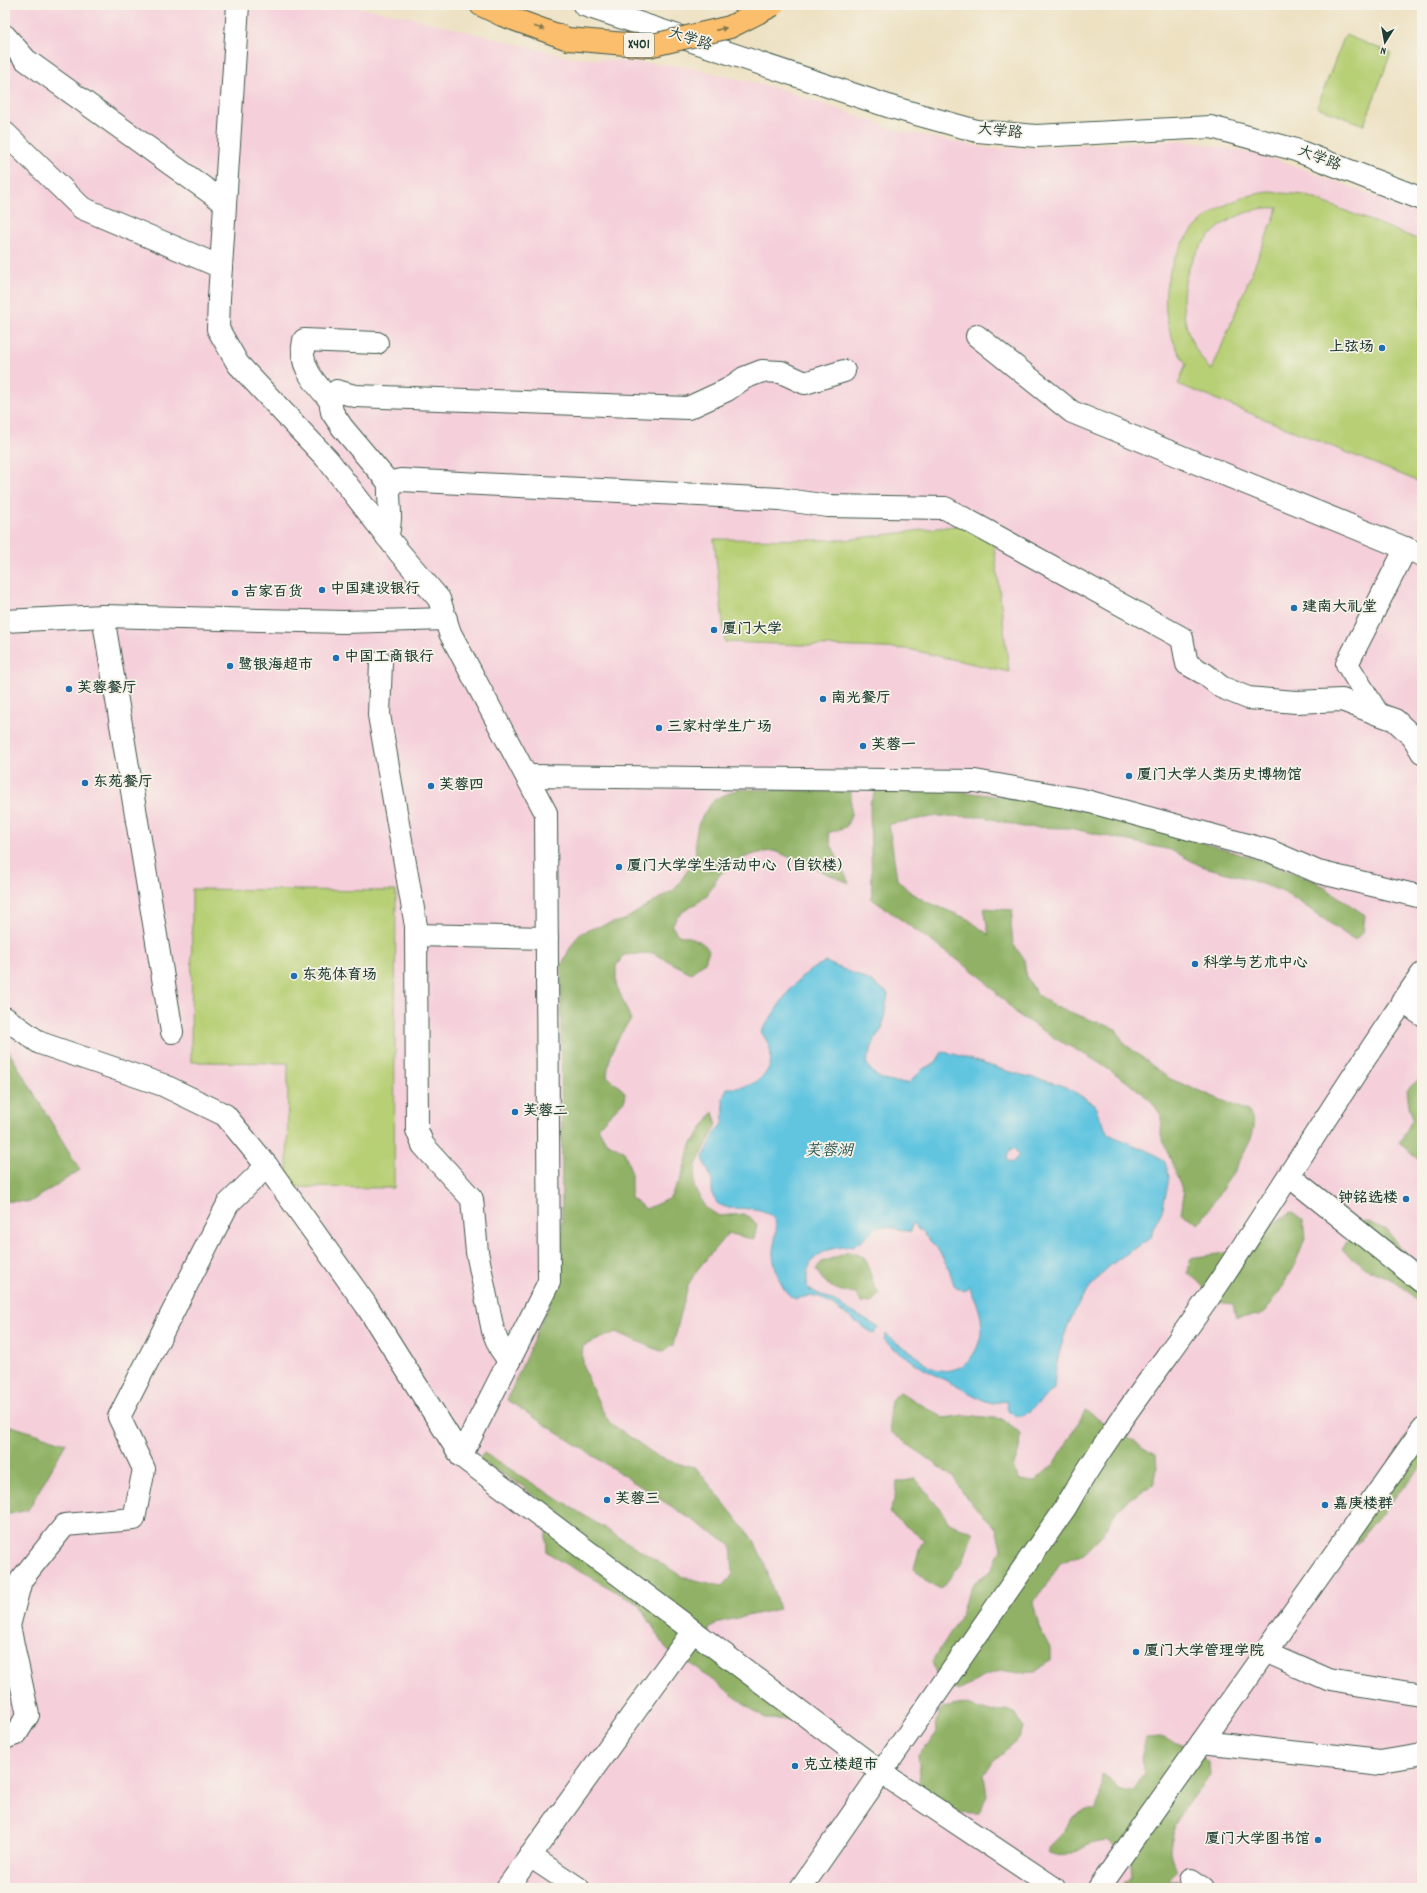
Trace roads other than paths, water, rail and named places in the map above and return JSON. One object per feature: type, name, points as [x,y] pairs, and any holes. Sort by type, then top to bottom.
[{"type":"highway","name":"X401","points":[[481,5],[502,15],[568,39],[649,46],[730,27],[773,5]]},
{"type":"street","points":[[238,5],[218,328],[238,364],[328,460],[439,599],[450,633],[528,776],[546,814],[549,1282],[461,1456]]},
{"type":"street","name":"大学路","points":[[584,5],[891,107],[977,131],[1036,136],[1211,127],[1294,149],[1422,199]]},
{"type":"street","points":[[5,36],[26,60],[225,203]]},
{"type":"street","points":[[5,133],[82,208],[221,268]]},
{"type":"street","points":[[977,336],[1072,412],[1414,551],[1347,664],[1378,714]]},
{"type":"street","points":[[377,343],[304,340],[302,349],[303,362],[312,381],[330,400],[332,412],[342,427],[389,483],[388,501],[391,525],[388,537]]},
{"type":"street","points":[[330,400],[337,391],[355,396],[688,408],[727,390],[744,378],[762,371],[781,372],[805,383],[844,371]]},
{"type":"street","points":[[389,483],[401,480],[780,499],[828,506],[945,508],[1182,638],[1187,664],[1204,674],[1221,687],[1248,698],[1296,702],[1342,700],[1395,720],[1413,737],[1422,752]]},
{"type":"street","points":[[5,621],[103,616],[344,622],[446,619]]},
{"type":"street","points":[[103,616],[172,1032]]},
{"type":"street","points":[[381,662],[379,715],[416,926],[417,1130],[423,1145],[472,1199],[477,1252],[493,1331],[500,1348],[509,1361]]},
{"type":"street","points":[[528,776],[975,781],[1091,802],[1270,851],[1318,872],[1422,897]]},
{"type":"street","points":[[416,935],[547,938]]},
{"type":"street","points":[[801,1888],[1065,1508],[1085,1473],[1117,1425],[1219,1283],[1402,1001],[1422,974]]},
{"type":"street","points":[[1402,1001],[1422,1016]]},
{"type":"street","points":[[5,1018],[40,1043],[163,1085],[225,1116],[267,1166],[366,1305],[461,1456],[882,1773],[1054,1888]]},
{"type":"street","points":[[5,1738],[16,1734],[28,1715],[9,1626],[21,1580],[65,1525],[134,1519],[144,1469],[119,1417],[228,1204],[267,1166]]},
{"type":"street","points":[[1289,1176],[1422,1282]]},
{"type":"street","points":[[1099,1888],[1422,1430]]},
{"type":"street","points":[[507,1888],[693,1631]]},
{"type":"street","points":[[1265,1652],[1329,1680],[1422,1695]]},
{"type":"street","points":[[1202,1742],[1381,1762],[1422,1755]]},
{"type":"street","points":[[530,1856],[578,1888]]},
{"type":"water","name":"芙蓉湖","points":[[826,962],[867,979],[882,988],[888,994],[882,1029],[876,1037],[866,1062],[874,1074],[883,1080],[909,1083],[924,1068],[935,1064],[942,1052],[954,1054],[1010,1072],[1058,1084],[1072,1090],[1095,1104],[1098,1115],[1110,1135],[1153,1153],[1165,1162],[1169,1176],[1167,1189],[1162,1211],[1153,1228],[1151,1238],[1112,1264],[1099,1276],[1088,1290],[1070,1320],[1064,1337],[1059,1354],[1054,1389],[1025,1415],[1016,1417],[1008,1411],[1006,1401],[992,1403],[983,1400],[924,1369],[891,1347],[884,1340],[886,1333],[895,1342],[910,1351],[928,1366],[935,1369],[946,1370],[956,1369],[965,1364],[972,1357],[980,1339],[981,1318],[969,1286],[963,1291],[954,1285],[949,1269],[937,1248],[912,1223],[911,1232],[890,1227],[877,1226],[856,1245],[832,1249],[819,1255],[814,1259],[808,1269],[808,1289],[826,1297],[878,1327],[874,1334],[820,1297],[808,1296],[796,1299],[786,1292],[775,1267],[773,1251],[776,1226],[773,1218],[759,1210],[724,1206],[718,1203],[713,1196],[711,1178],[703,1158],[715,1133],[723,1124],[723,1098],[727,1088],[750,1084],[759,1079],[766,1072],[770,1064],[771,1054],[768,1043],[761,1032],[781,1002],[797,982],[815,967]],"holes":[[[1014,1148],[1019,1155],[1012,1163],[1007,1160],[1008,1153]]]},
{"type":"place","name":"上弦场","points":[[1382,348]]},
{"type":"place","name":"中国建设银行","points":[[322,590]]},
{"type":"place","name":"吉家百货","points":[[235,593]]},
{"type":"place","name":"建南大礼堂","points":[[1294,608]]},
{"type":"place","name":"厦门大学","points":[[714,630]]},
{"type":"place","name":"中国工商银行","points":[[336,658]]},
{"type":"place","name":"鹭银海超市","points":[[230,666]]},
{"type":"place","name":"芙蓉餐厅","points":[[69,689]]},
{"type":"place","name":"南光餐厅","points":[[823,699]]},
{"type":"place","name":"三家村学生广场","points":[[659,728]]},
{"type":"place","name":"芙蓉一","points":[[863,746]]},
{"type":"place","name":"厦门大学人类历史博物馆","points":[[1129,776]]},
{"type":"place","name":"东苑餐厅","points":[[85,783]]},
{"type":"place","name":"芙蓉四","points":[[431,786]]},
{"type":"place","name":"厦门大学学生活动中心（自钦楼）","points":[[619,867]]},
{"type":"place","name":"科学与艺术中心","points":[[1195,964]]},
{"type":"place","name":"东苑体育场","points":[[294,976]]},
{"type":"place","name":"芙蓉二","points":[[515,1112]]},
{"type":"place","name":"钟铭选楼","points":[[1406,1199]]},
{"type":"place","name":"芙蓉三","points":[[607,1500]]},
{"type":"place","name":"嘉庚楼群","points":[[1325,1505]]},
{"type":"place","name":"厦门大学管理学院","points":[[1136,1652]]},
{"type":"place","name":"克立楼超市","points":[[795,1766]]},
{"type":"place","name":"厦门大学图书馆","points":[[1318,1840]]}]
